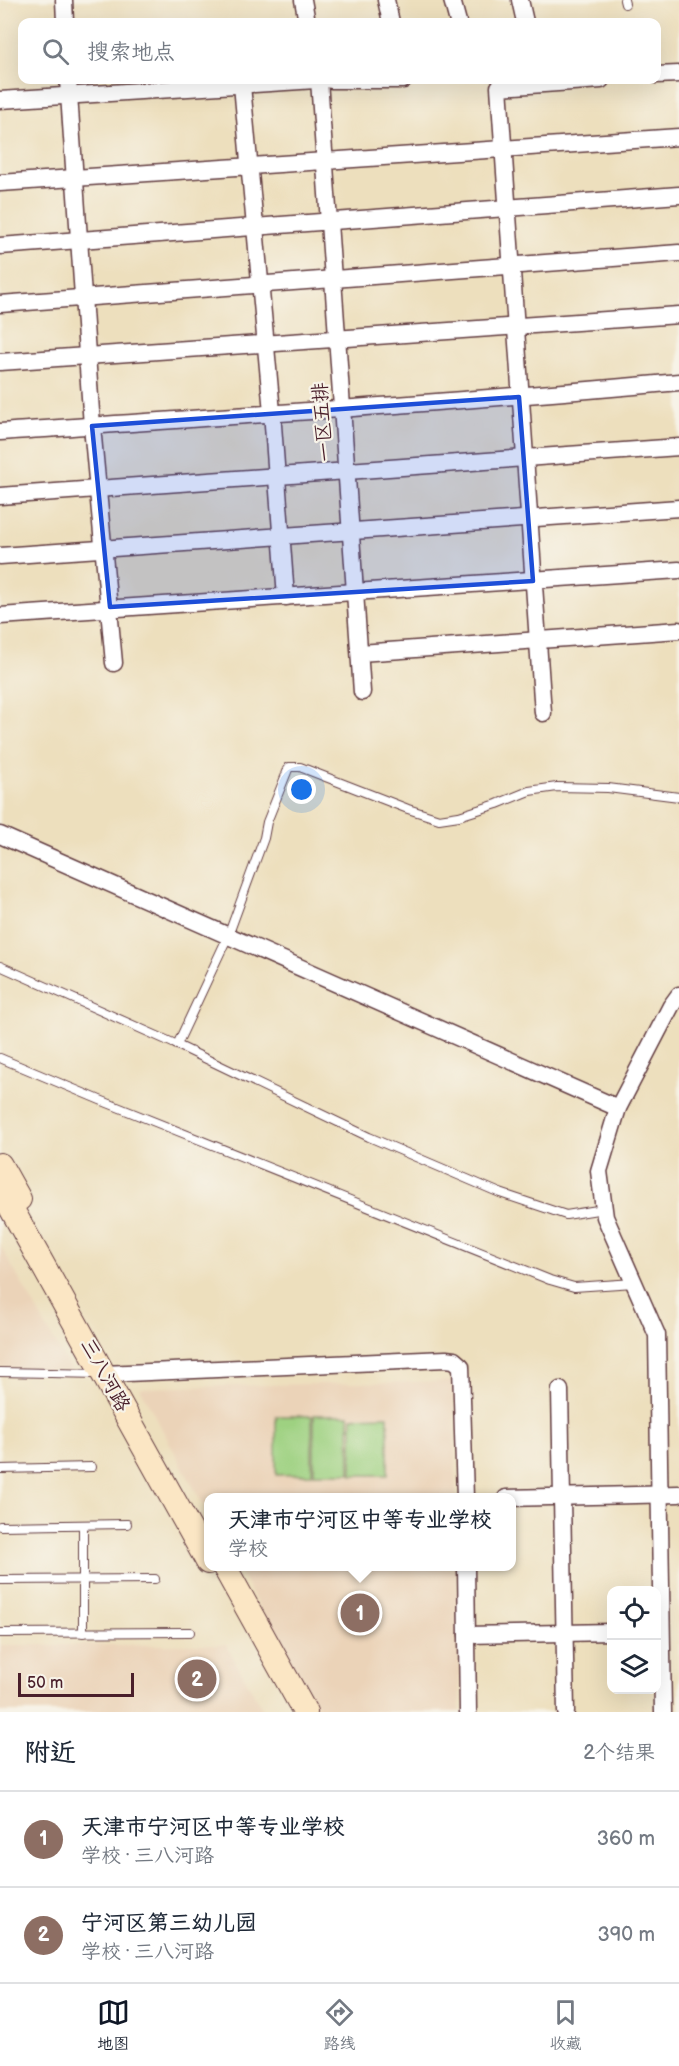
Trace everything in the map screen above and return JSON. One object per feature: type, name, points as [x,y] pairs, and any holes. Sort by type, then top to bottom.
[{"type":"street","points":[[64,0],[65,18]]},
{"type":"street","points":[[386,0],[390,18]]},
{"type":"street","points":[[452,0],[457,18]]},
{"type":"street","points":[[520,0],[524,18]]},
{"type":"street","points":[[306,1],[307,18]]},
{"type":"street","points":[[661,75],[679,74]]},
{"type":"street","points":[[0,100],[69,87],[257,84]]},
{"type":"street","name":"一区五排","points":[[318,84],[362,692]]},
{"type":"street","points":[[543,84],[499,87],[543,713]]},
{"type":"street","points":[[242,85],[272,412],[286,597]]},
{"type":"street","points":[[69,87],[92,426],[114,663]]},
{"type":"street","points":[[0,183],[250,166],[324,155],[503,149],[679,136]]},
{"type":"street","points":[[0,246],[679,195]]},
{"type":"street","points":[[0,304],[679,253]]},
{"type":"street","points":[[0,362],[679,315]]},
{"type":"street","points":[[0,432],[343,407],[519,397],[679,382]]},
{"type":"street","points":[[0,496],[679,447]]},
{"type":"street","points":[[0,556],[679,508]]},
{"type":"street","points":[[0,616],[679,570]]},
{"type":"street","points":[[360,653],[679,630]]},
{"type":"street","points":[[0,835],[618,1108]]},
{"type":"street","points":[[659,1586],[657,1335],[606,1217],[599,1170],[618,1108],[671,1006],[679,995]]},
{"type":"street","name":"三八河路","points":[[0,1165],[204,1554]]},
{"type":"street","name":"三八河路","points":[[0,1188],[204,1532]]},
{"type":"street","points":[[110,1374],[454,1360],[461,1366],[465,1493]]},
{"type":"street","points":[[560,1390],[566,1712]]},
{"type":"street","points":[[516,1497],[679,1494]]},
{"type":"street","points":[[214,1571],[291,1712]]},
{"type":"street","points":[[227,1571],[305,1712]]},
{"type":"street","points":[[466,1571],[468,1712]]},
{"type":"street","points":[[661,1631],[679,1631]]},
{"type":"street","points":[[467,1635],[607,1632]]},
{"type":"street","points":[[659,1640],[663,1712]]},
{"type":"lane","points":[[177,1045],[228,936],[264,838],[267,822],[289,767],[300,767],[439,819],[459,816],[529,791],[557,787],[608,788],[679,798]]},
{"type":"lane","points":[[0,966],[177,1045],[369,1137],[500,1193],[566,1215],[604,1209]]},
{"type":"lane","points":[[0,1058],[550,1280],[574,1287],[634,1283]]},
{"type":"lane","points":[[0,1372],[110,1374]]},
{"type":"lane","points":[[0,1468],[92,1467]]},
{"type":"lane","points":[[0,1526],[127,1524]]},
{"type":"lane","points":[[83,1525],[83,1633]]},
{"type":"lane","points":[[0,1580],[155,1579]]},
{"type":"lane","points":[[0,1633],[190,1632]]},
{"type":"highlighted area","points":[[519,397],[533,581],[110,607],[92,426]]},
{"type":"shaded area","points":[[0,1245],[71,1371],[0,1368]]},
{"type":"shaded area","points":[[453,1381],[456,1493],[204,1493],[204,1507],[140,1388]]},
{"type":"shaded area","points":[[239,1571],[457,1571],[460,1712],[317,1712]]},
{"type":"shaded area","points":[[0,1645],[226,1645],[264,1712],[0,1712]]},
{"type":"green space","points":[[314,1415],[349,1415],[350,1473],[314,1473]]},
{"type":"green space","points":[[276,1416],[312,1416],[312,1474],[276,1475]]},
{"type":"green space","points":[[388,1416],[388,1475],[352,1475],[352,1417]]},
{"type":"place","name":"天津市宁河区中等专业学校","points":[[360,1613]]},
{"type":"place","name":"宁河区第三幼儿园","points":[[197,1679]]}]
